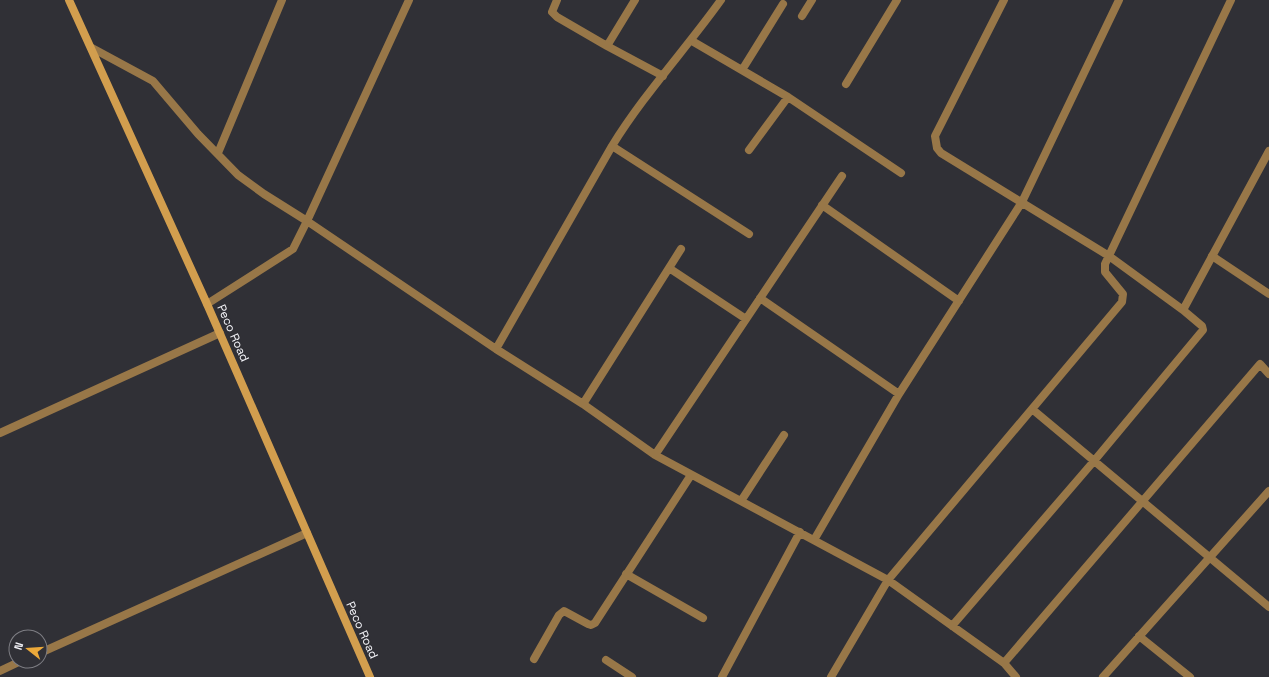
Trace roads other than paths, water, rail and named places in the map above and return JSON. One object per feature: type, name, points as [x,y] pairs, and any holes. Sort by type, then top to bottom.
[{"type":"street","name":"Peco Road","points":[[69,0],[220,333],[370,677]]},
{"type":"street","points":[[218,153],[282,0]]},
{"type":"street","points":[[207,304],[293,249],[409,0]]},
{"type":"street","points":[[557,0],[552,12],[557,17],[663,76]]},
{"type":"street","points":[[607,46],[635,0]]},
{"type":"street","points":[[496,349],[627,121],[692,41],[721,0]]},
{"type":"street","points":[[802,16],[812,0]]},
{"type":"street","points":[[846,84],[897,0]]},
{"type":"street","points":[[952,626],[1204,330],[1202,326],[1183,310],[1109,256],[941,153],[937,148],[935,136],[1004,0]]},
{"type":"street","points":[[814,540],[899,394],[1022,202],[1119,0]]},
{"type":"street","points":[[831,677],[888,580],[1122,302],[1123,294],[1104,268],[1231,0]]},
{"type":"street","points":[[742,70],[783,4]]},
{"type":"street","points":[[692,41],[788,96],[901,173]]},
{"type":"street","points":[[92,48],[153,81],[238,175],[264,194],[307,221],[496,349],[583,404],[655,455],[888,580],[1004,663],[1016,677]]},
{"type":"street","points":[[750,150],[788,96]]},
{"type":"street","points":[[612,146],[749,234]]},
{"type":"street","points":[[1183,310],[1267,160],[1269,151]]},
{"type":"street","points":[[655,455],[842,176]]},
{"type":"street","points":[[822,205],[959,301]]},
{"type":"street","points":[[583,404],[681,249]]},
{"type":"street","points":[[1212,256],[1269,294]]},
{"type":"street","points":[[669,268],[746,319]]},
{"type":"street","points":[[760,298],[899,394]]},
{"type":"street","points":[[0,434],[220,333]]},
{"type":"street","points":[[1004,663],[1260,364],[1269,374]]},
{"type":"street","points":[[1032,409],[1269,607]]},
{"type":"street","points":[[741,501],[784,435]]},
{"type":"street","points":[[534,659],[559,615],[564,611],[591,625],[691,474]]},
{"type":"street","points":[[1102,677],[1269,492]]},
{"type":"street","points":[[722,677],[800,532]]},
{"type":"street","points":[[48,649],[307,533]]},
{"type":"street","points":[[626,574],[704,618]]},
{"type":"street","points":[[1139,636],[1190,677]]},
{"type":"street","points":[[606,660],[632,677]]}]
